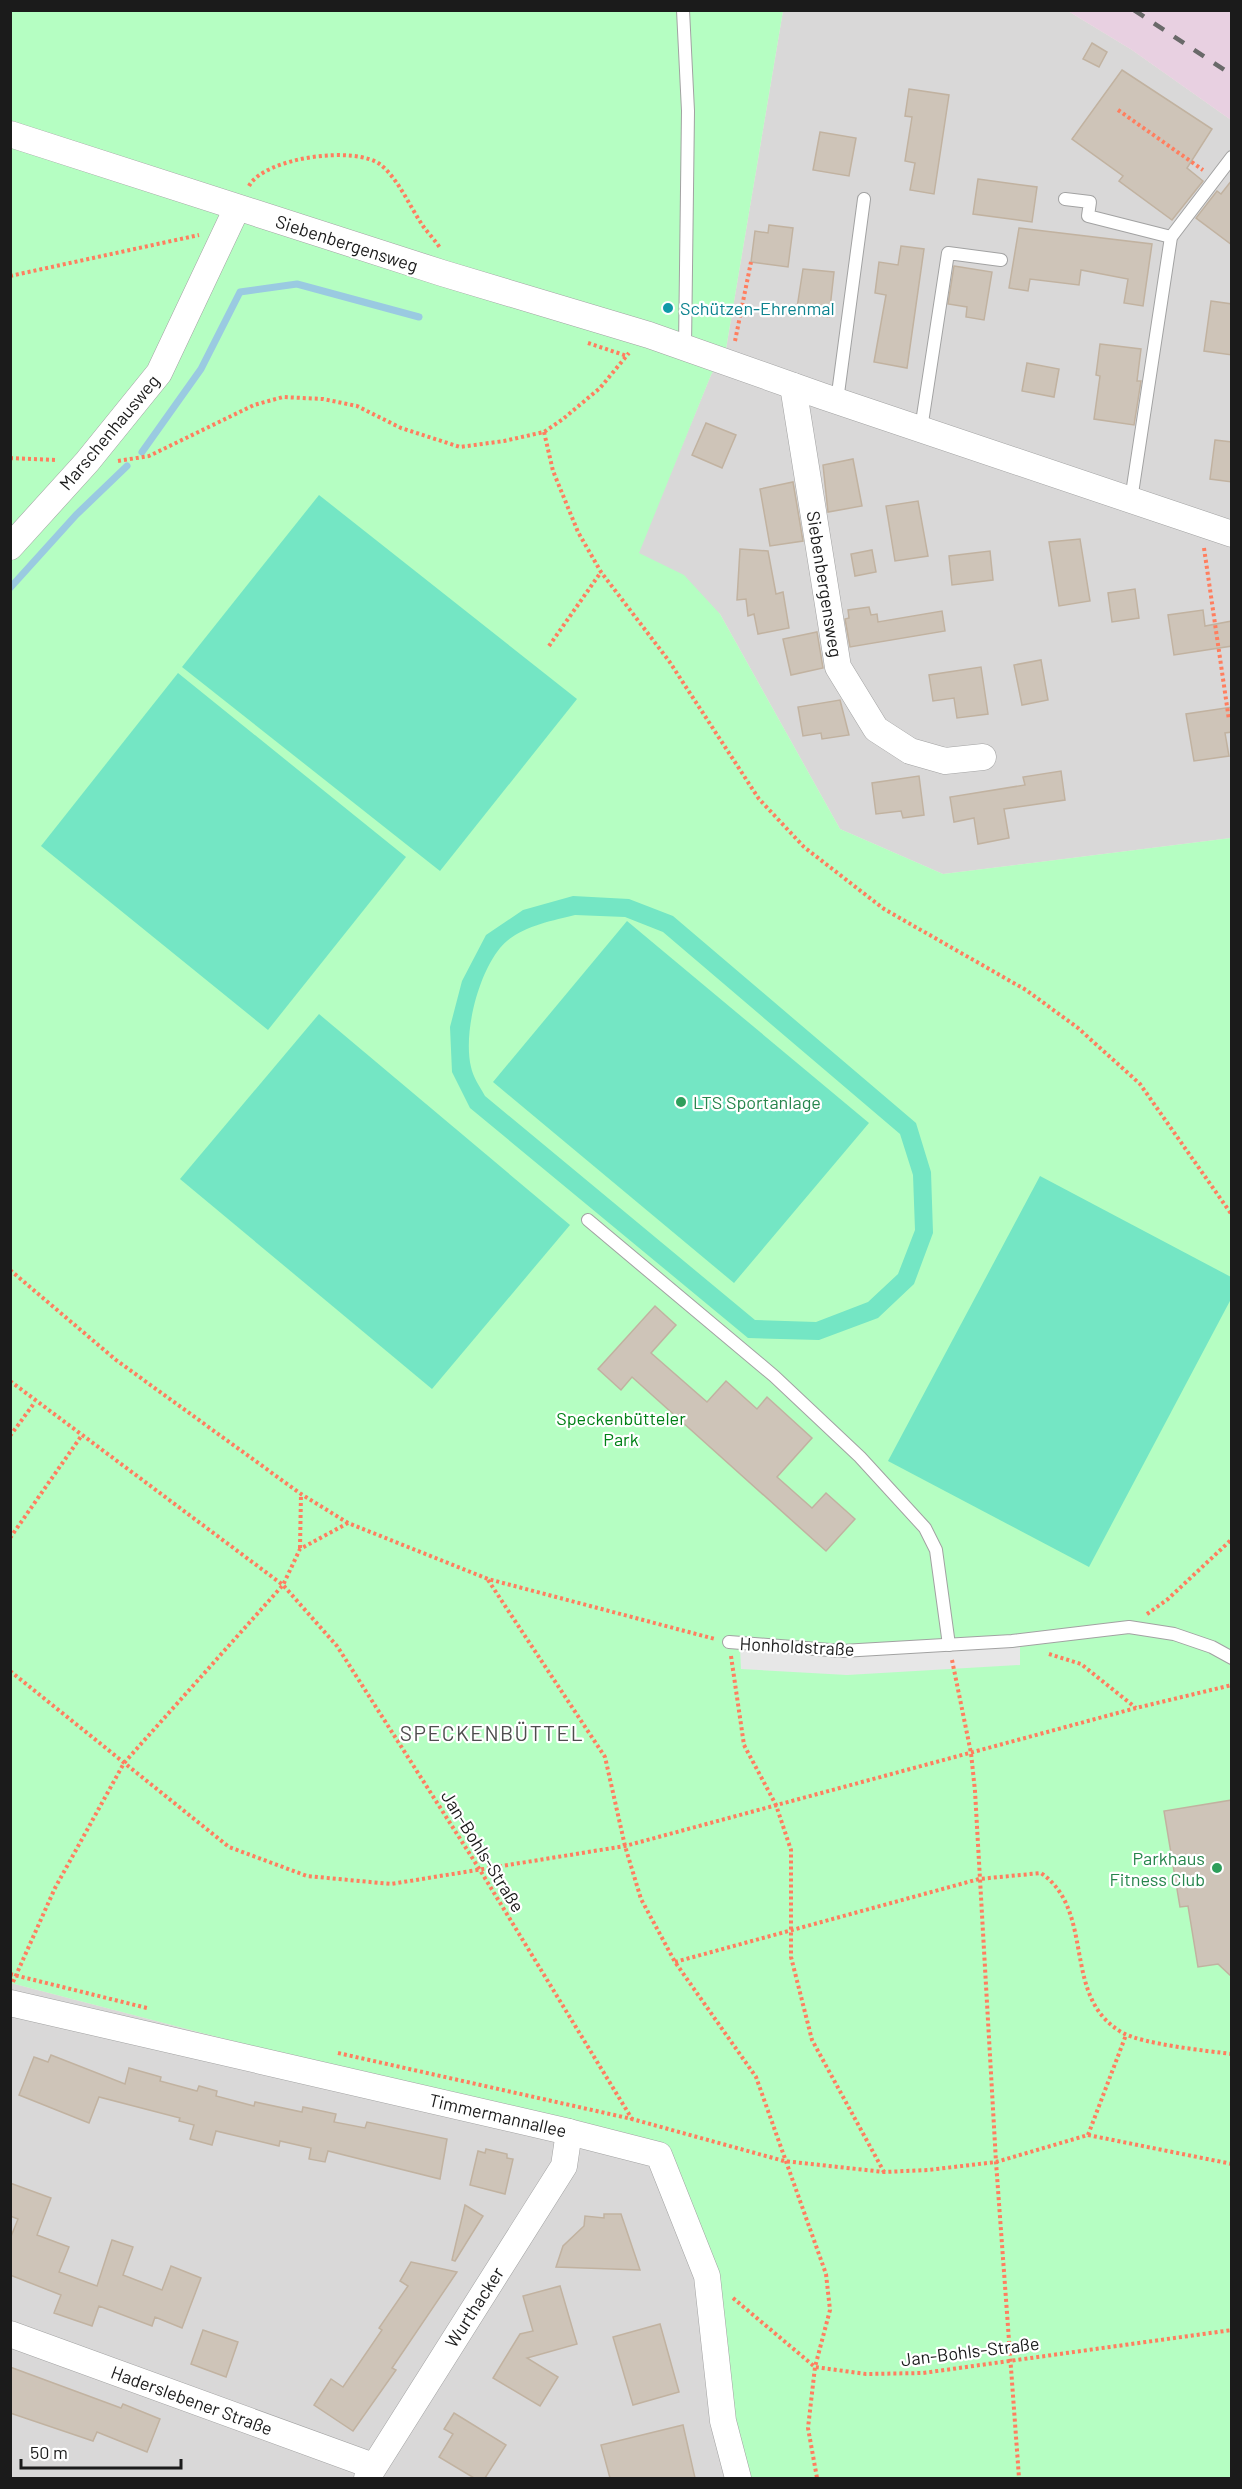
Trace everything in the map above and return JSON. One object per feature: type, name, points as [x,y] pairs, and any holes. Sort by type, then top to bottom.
[{"type":"street","name":"Siebenbergensweg","points":[[10,134],[233,218],[442,273],[649,335],[1232,534]]},
{"type":"street","name":"Marschenhausweg","points":[[10,547],[87,462],[159,373],[233,218]]},
{"type":"street","name":"Siebenbergensweg","points":[[793,386],[838,667],[876,729],[909,751],[945,761],[983,758]]},
{"type":"street","name":"Timmermannallee","points":[[10,2003],[569,2132],[658,2155],[707,2276],[723,2421],[738,2478]]},
{"type":"street","name":"Wurthacker","points":[[370,2472],[564,2166],[569,2132]]},
{"type":"street","name":"Haderslebener Straße","points":[[10,2334],[370,2472]]},
{"type":"lane","points":[[683,10],[688,111],[686,347]]},
{"type":"lane","points":[[1131,500],[1172,237],[1232,157]]},
{"type":"lane","points":[[837,401],[864,199]]},
{"type":"lane","points":[[1065,199],[1090,202],[1088,216],[1172,237]]},
{"type":"lane","points":[[921,429],[948,253],[1000,260]]},
{"type":"lane","points":[[588,1220],[774,1376],[860,1457],[925,1528],[936,1550],[949,1645]]},
{"type":"lane","name":"Honholdstraße","points":[[729,1642],[842,1651],[1012,1641],[1129,1627],[1174,1634],[1232,1658]]},
{"type":"path","points":[[1118,110],[1215,179]]},
{"type":"path","points":[[10,276],[233,218],[254,178],[277,165],[311,157],[362,158],[379,164],[390,175],[440,246],[442,273]]},
{"type":"path","points":[[730,363],[751,262]]},
{"type":"path","points":[[10,458],[108,463],[149,456],[254,405],[284,397],[322,399],[357,406],[401,428],[460,447],[504,441],[544,432],[563,419],[600,388],[627,356],[649,335]]},
{"type":"path","points":[[544,432],[560,492],[578,532],[602,572],[669,661],[759,799],[804,847],[884,909],[1026,990],[1078,1028],[1140,1084],[1232,1215]]},
{"type":"path","points":[[1200,524],[1229,720]]},
{"type":"path","points":[[549,646],[602,572]]},
{"type":"path","name":"Honholdstraße","points":[[10,1270],[116,1360],[301,1494],[348,1523],[488,1579],[729,1642]]},
{"type":"path","name":"Jan-Bohls-Straße","points":[[10,1381],[35,1402],[283,1585],[337,1646],[480,1870],[632,2119]]},
{"type":"path","points":[[10,1436],[35,1402]]},
{"type":"path","points":[[10,1538],[82,1435]]},
{"type":"path","points":[[10,1989],[55,1888],[124,1762],[283,1585],[300,1549],[301,1494]]},
{"type":"path","points":[[300,1549],[348,1523]]},
{"type":"path","points":[[1129,1627],[1168,1599],[1232,1539]]},
{"type":"path","points":[[488,1579],[605,1756],[625,1846],[641,1899],[675,1962],[756,2077],[826,2274],[830,2310],[815,2367],[808,2428],[817,2478]]},
{"type":"path","points":[[1012,1641],[1081,1664],[1137,1708]]},
{"type":"path","points":[[729,1642],[744,1745],[776,1805],[791,1850],[791,1957],[812,2040],[884,2172]]},
{"type":"path","points":[[949,1645],[971,1753],[975,1791],[996,2162],[1019,2478]]},
{"type":"path","points":[[10,1671],[229,1847],[308,1876],[392,1884],[625,1846],[1137,1708],[1232,1685]]},
{"type":"path","points":[[675,1962],[792,1928],[979,1879],[1041,1873],[1054,1882],[1072,1918],[1087,1990],[1102,2019],[1126,2035],[1232,2054]]},
{"type":"path","points":[[10,1974],[158,2011]]},
{"type":"path","points":[[1088,2135],[1126,2035]]},
{"type":"path","points":[[329,2050],[632,2119],[784,2161],[884,2172],[928,2170],[996,2162],[1088,2135],[1232,2164]]},
{"type":"path","points":[[629,2147],[632,2119]]},
{"type":"path","points":[[707,2276],[815,2367]]},
{"type":"path","name":"Jan-Bohls-Straße","points":[[815,2367],[866,2374],[923,2373],[1232,2330]]},
{"type":"shaded area","points":[[783,11],[1068,11],[1132,50],[1231,120],[1231,838],[943,874],[840,829],[720,614],[638,553],[711,375],[726,349]]},
{"type":"shaded area","points":[[1068,11],[1231,11],[1231,120],[1132,50]]},
{"type":"shaded area","points":[[1020,1647],[1020,1665],[847,1675],[741,1669],[740,1648],[846,1657]]},
{"type":"shaded area","points":[[11,1983],[661,2153],[711,2275],[741,2478],[11,2478]]},
{"type":"green space","name":"Speckenbütteler Park","points":[[11,11],[783,11],[726,349],[711,375],[639,553],[684,575],[720,614],[840,829],[943,874],[1231,838],[1231,2478],[742,2478],[711,2275],[661,2153],[11,1983]]},
{"type":"green space","points":[[319,495],[577,699],[440,871],[182,667]]},
{"type":"green space","points":[[178,673],[406,857],[268,1030],[41,846]]},
{"type":"green space","points":[[573,896],[629,899],[673,916],[916,1123],[931,1172],[933,1233],[914,1284],[878,1318],[819,1340],[748,1338],[470,1108],[452,1072],[450,1027],[462,981],[486,935],[523,910]],"holes":[[[575,915],[625,917],[663,932],[900,1134],[913,1175],[915,1230],[898,1274],[868,1302],[816,1322],[755,1320],[485,1096],[472,1071],[469,1038],[479,989],[492,959],[500,948],[525,930]]]},
{"type":"green space","name":"LTS Sportanlage","points":[[627,921],[869,1123],[734,1283],[493,1082]]},
{"type":"green space","points":[[319,1014],[570,1225],[432,1389],[180,1179]]},
{"type":"green space","points":[[1040,1176],[1231,1277],[1231,1299],[1089,1567],[888,1461]]},
{"type":"building","points":[[1092,43],[1107,52],[1099,67],[1083,59]]},
{"type":"building","points":[[1122,70],[1212,129],[1187,168],[1203,181],[1172,220],[1119,181],[1123,176],[1072,139]]},
{"type":"building","points":[[909,89],[949,95],[934,194],[910,190],[915,163],[905,161],[912,117],[905,116]]},
{"type":"building","points":[[820,132],[856,138],[849,176],[813,170]]},
{"type":"building","points":[[978,179],[1037,187],[1032,222],[973,214]]},
{"type":"building","points":[[1232,180],[1232,245],[1196,218],[1217,191],[1221,194]]},
{"type":"building","points":[[769,225],[793,228],[788,267],[751,262],[755,231],[768,233]]},
{"type":"building","points":[[1019,228],[1152,244],[1143,306],[1124,303],[1128,279],[1081,270],[1079,285],[1030,279],[1028,291],[1009,288]]},
{"type":"building","points":[[901,246],[924,249],[907,368],[874,362],[886,295],[875,293],[879,262],[898,265]]},
{"type":"building","points":[[954,266],[992,272],[984,320],[966,317],[967,307],[948,304]]},
{"type":"building","points":[[803,269],[834,272],[829,317],[796,314]]},
{"type":"building","points":[[1211,301],[1232,304],[1232,355],[1204,351]]},
{"type":"building","points":[[1100,344],[1141,349],[1137,381],[1141,381],[1134,425],[1094,419],[1100,376],[1096,375]]},
{"type":"building","points":[[1027,363],[1059,369],[1054,397],[1022,391]]},
{"type":"building","points":[[706,423],[736,435],[722,468],[692,455]]},
{"type":"building","points":[[1215,440],[1232,442],[1232,482],[1210,479]]},
{"type":"building","points":[[853,459],[862,506],[828,512],[823,465]]},
{"type":"building","points":[[793,482],[803,541],[770,546],[760,489]]},
{"type":"building","points":[[918,501],[928,556],[895,561],[886,506]]},
{"type":"building","points":[[1080,539],[1090,601],[1059,606],[1049,542]]},
{"type":"building","points":[[740,549],[768,551],[776,594],[783,592],[789,628],[758,634],[754,614],[748,616],[746,599],[737,600]]},
{"type":"building","points":[[872,550],[876,572],[855,576],[851,554]]},
{"type":"building","points":[[990,551],[993,580],[952,585],[949,556]]},
{"type":"building","points":[[1135,589],[1139,618],[1112,622],[1108,593]]},
{"type":"building","points":[[869,607],[871,615],[877,614],[878,622],[942,611],[945,631],[850,647],[845,619],[849,618],[848,610]]},
{"type":"building","points":[[1203,610],[1205,626],[1232,621],[1232,646],[1174,655],[1168,615]]},
{"type":"building","points":[[817,632],[823,668],[791,675],[783,639]]},
{"type":"building","points":[[1041,660],[1048,700],[1022,705],[1014,665]]},
{"type":"building","points":[[981,667],[988,714],[957,718],[954,698],[933,701],[929,675]]},
{"type":"building","points":[[840,700],[849,735],[822,739],[821,733],[803,736],[798,707]]},
{"type":"building","points":[[1232,707],[1232,732],[1225,733],[1229,756],[1194,761],[1186,714]]},
{"type":"building","points":[[1061,771],[1065,800],[1004,809],[1009,838],[978,844],[974,818],[954,822],[950,797],[1025,785],[1023,777]]},
{"type":"building","points":[[919,776],[924,815],[903,818],[901,811],[876,814],[872,783]]},
{"type":"building","points":[[655,1306],[676,1325],[651,1353],[707,1402],[726,1381],[757,1409],[767,1397],[812,1438],[777,1477],[812,1508],[826,1493],[855,1519],[826,1551],[632,1377],[621,1390],[598,1369]]},
{"type":"building","points":[[1232,1800],[1232,1977],[1218,1964],[1198,1967],[1188,1906],[1180,1907],[1164,1811]]},
{"type":"building","points":[[51,2055],[125,2084],[129,2068],[161,2077],[160,2081],[197,2091],[199,2086],[217,2091],[216,2096],[254,2106],[255,2102],[302,2112],[303,2107],[336,2114],[334,2122],[365,2128],[367,2122],[447,2139],[440,2179],[328,2151],[325,2162],[309,2159],[311,2148],[280,2141],[279,2146],[216,2131],[212,2145],[190,2139],[194,2125],[179,2121],[180,2118],[99,2097],[89,2123],[19,2095],[34,2057],[48,2062]]},
{"type":"building","points":[[486,2149],[507,2154],[507,2158],[513,2159],[505,2194],[470,2185],[478,2151],[485,2153]]},
{"type":"building","points":[[10,2183],[51,2198],[37,2235],[69,2247],[59,2272],[97,2286],[112,2240],[133,2247],[123,2275],[162,2290],[171,2266],[201,2278],[182,2328],[155,2317],[152,2326],[99,2306],[92,2326],[54,2313],[61,2295],[10,2275],[10,2239],[18,2219],[10,2216]]},
{"type":"building","points":[[465,2205],[483,2216],[455,2261],[452,2260]]},
{"type":"building","points":[[604,2214],[621,2214],[640,2270],[556,2267],[563,2246],[584,2226],[585,2216],[604,2218]]},
{"type":"building","points":[[411,2262],[457,2272],[392,2368],[396,2370],[353,2431],[314,2405],[331,2379],[343,2387],[382,2330],[379,2328],[408,2286],[400,2281]]},
{"type":"building","points":[[560,2286],[577,2344],[527,2358],[558,2377],[540,2406],[493,2378],[520,2334],[533,2331],[523,2296]]},
{"type":"building","points":[[660,2324],[679,2392],[633,2405],[613,2337]]},
{"type":"building","points":[[203,2330],[238,2342],[226,2377],[191,2364]]},
{"type":"building","points":[[10,2367],[121,2408],[123,2404],[160,2419],[147,2452],[97,2432],[93,2441],[10,2413]]},
{"type":"building","points":[[454,2413],[506,2445],[485,2478],[474,2478],[439,2457],[453,2434],[444,2429]]},
{"type":"building","points":[[683,2425],[695,2478],[610,2478],[601,2445]]},
{"type":"waterway","points":[[142,452],[201,369],[240,292],[297,284],[419,317]]},
{"type":"waterway","points":[[10,588],[76,515],[127,466]]},
{"type":"railway","points":[[1134,10],[1232,75]]},
{"type":"place","name":"Schützen-Ehrenmal","points":[[668,308]]},
{"type":"place","name":"LTS Sportanlage","points":[[681,1102]]},
{"type":"place","name":"Parkhaus Fitness Club","points":[[1217,1868]]},
{"type":"district","name":"SPECKENBÜTTEL","points":[[492,1732]]}]
